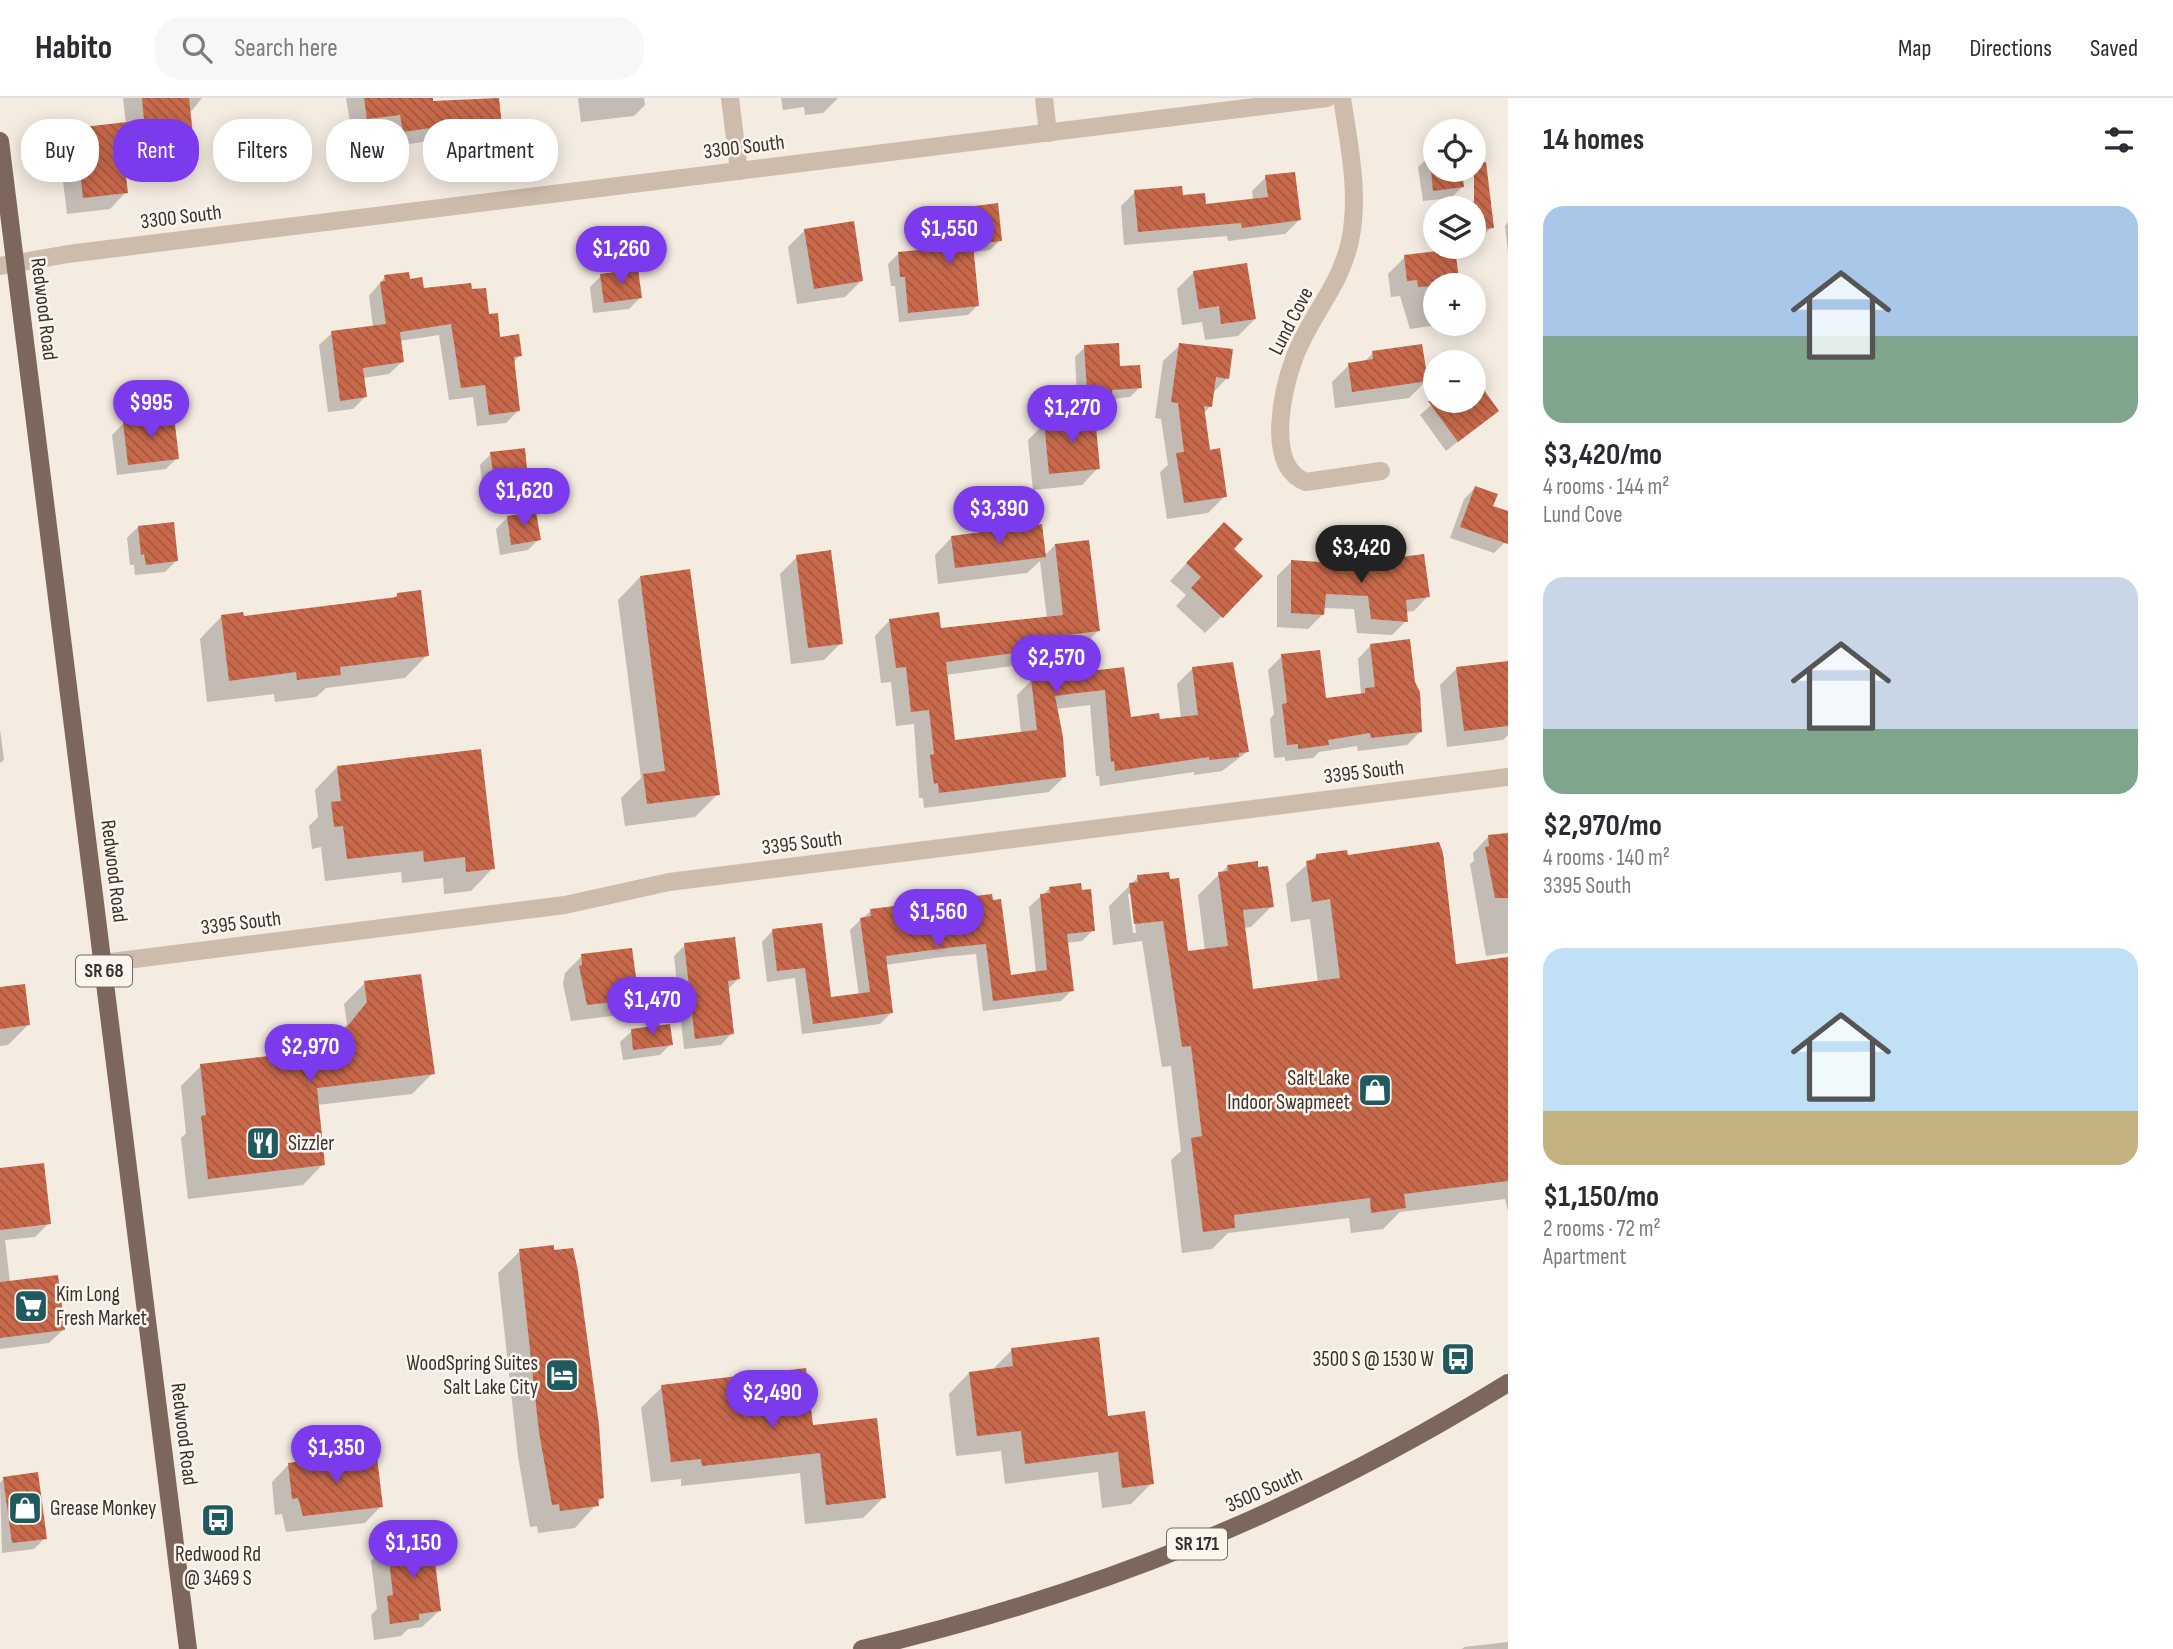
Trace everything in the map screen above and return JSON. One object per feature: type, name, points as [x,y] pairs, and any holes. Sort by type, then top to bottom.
[{"type":"main road","name":"Redwood Road","points":[[0,141],[8,264],[103,963],[188,1649]]},
{"type":"main road","name":"3500 South","points":[[862,1649],[960,1626],[1074,1591],[1209,1540],[1320,1489],[1442,1424],[1508,1383]]},
{"type":"street","points":[[730,98],[739,170]]},
{"type":"street","points":[[1044,98],[1048,133]]},
{"type":"street","name":"3300 South","points":[[8,264],[68,254],[1327,98]]},
{"type":"street","name":"Lund Cove","points":[[1342,98],[1354,183],[1354,216],[1341,275],[1296,354],[1282,409],[1282,448],[1290,471],[1306,482],[1381,471]]},
{"type":"street","name":"3395 South","points":[[103,963],[565,905],[668,883],[1508,777]]},
{"type":"building","points":[[142,98],[189,98],[191,119],[144,119]]},
{"type":"building","points":[[364,98],[433,98],[433,101],[499,98],[501,119],[423,119],[423,129],[409,131],[409,119],[401,119],[400,115],[367,119]]},
{"type":"building","points":[[113,124],[113,182],[127,182],[128,193],[83,198],[81,182],[99,182],[99,125]]},
{"type":"building","points":[[1486,162],[1494,228],[1486,229],[1486,196],[1474,196],[1474,182],[1486,182]]},
{"type":"building","points":[[1295,172],[1301,220],[1242,228],[1241,223],[1138,232],[1134,190],[1182,186],[1183,195],[1205,193],[1206,204],[1268,197],[1265,175]]},
{"type":"building","points":[[1432,182],[1463,182],[1464,187],[1433,191]]},
{"type":"building","points":[[998,203],[1002,241],[973,244],[979,306],[908,313],[905,277],[900,277],[898,252],[940,248],[939,239],[970,236],[967,207]]},
{"type":"building","points":[[854,221],[863,281],[814,289],[804,229]]},
{"type":"building","points":[[1423,253],[1423,259],[1456,259],[1458,273],[1423,273],[1423,287],[1418,287],[1417,280],[1407,281],[1404,255]]},
{"type":"building","points":[[1247,263],[1256,319],[1221,324],[1219,306],[1199,309],[1193,271]]},
{"type":"building","points":[[638,269],[642,298],[604,303],[600,274]]},
{"type":"building","points":[[409,272],[410,279],[422,277],[424,288],[471,283],[472,289],[486,288],[489,314],[498,313],[500,337],[519,334],[522,356],[514,357],[520,411],[489,415],[485,385],[461,388],[451,324],[400,332],[404,362],[363,368],[367,397],[340,401],[331,331],[386,324],[380,282],[385,281],[384,275]]},
{"type":"building","points":[[1119,343],[1120,366],[1140,365],[1142,388],[1112,390],[1113,404],[1088,405],[1084,345]]},
{"type":"building","points":[[1179,343],[1233,349],[1229,379],[1216,377],[1212,407],[1204,406],[1210,450],[1220,448],[1227,497],[1184,503],[1176,453],[1184,452],[1178,403],[1171,402]]},
{"type":"building","points":[[1422,344],[1423,382],[1352,392],[1348,363],[1373,359],[1372,351]]},
{"type":"building","points":[[1486,393],[1499,411],[1458,442],[1437,413],[1486,413]]},
{"type":"building","points":[[174,416],[179,459],[128,465],[123,422]]},
{"type":"building","points":[[1095,416],[1100,469],[1049,474],[1044,421]]},
{"type":"building","points":[[525,448],[527,469],[493,473],[490,452]]},
{"type":"building","points":[[1475,486],[1498,494],[1493,506],[1508,511],[1508,544],[1460,527]]},
{"type":"building","points":[[536,512],[541,540],[511,545],[507,516]]},
{"type":"building","points":[[174,522],[178,561],[146,565],[144,554],[141,555],[138,526]]},
{"type":"building","points":[[1224,522],[1243,539],[1234,549],[1263,576],[1223,618],[1191,588],[1201,577],[1186,563]]},
{"type":"building","points":[[1042,524],[1046,557],[955,568],[951,536]]},
{"type":"building","points":[[1089,540],[1100,631],[1036,639],[1038,650],[946,662],[955,740],[1037,730],[1031,678],[1124,667],[1131,717],[1159,713],[1160,719],[1198,715],[1192,667],[1233,662],[1249,752],[1239,753],[1239,757],[1209,760],[1209,757],[1115,771],[1114,761],[1111,762],[1105,690],[1055,696],[1063,737],[1066,777],[939,793],[938,783],[934,784],[930,755],[934,754],[929,710],[911,712],[906,667],[896,668],[889,619],[939,612],[941,628],[1063,615],[1055,544]]},
{"type":"building","points":[[831,550],[843,644],[808,648],[796,555]]},
{"type":"building","points":[[1424,554],[1430,597],[1406,600],[1408,622],[1371,619],[1368,596],[1326,594],[1324,615],[1291,613],[1291,560],[1348,564]]},
{"type":"building","points":[[690,569],[720,795],[647,804],[643,774],[665,771],[640,576]]},
{"type":"building","points":[[421,590],[429,656],[340,667],[341,675],[297,680],[296,672],[229,681],[221,615],[243,612],[244,616],[397,597],[397,593]]},
{"type":"building","points":[[1410,639],[1415,682],[1420,692],[1422,732],[1371,738],[1370,733],[1328,740],[1329,745],[1298,749],[1298,744],[1287,745],[1282,704],[1287,703],[1281,654],[1320,650],[1326,698],[1365,693],[1365,688],[1375,687],[1370,644]]},
{"type":"building","points":[[1508,661],[1508,726],[1464,731],[1456,667]]},
{"type":"building","points":[[481,749],[495,869],[466,872],[465,857],[424,862],[423,851],[347,859],[343,826],[334,827],[331,802],[341,801],[337,766]]},
{"type":"building","points":[[1508,833],[1508,898],[1495,898],[1485,847],[1489,846],[1488,835]]},
{"type":"building","points":[[1439,842],[1443,853],[1456,964],[1508,957],[1508,1181],[1404,1194],[1406,1208],[1371,1213],[1370,1198],[1234,1215],[1235,1228],[1203,1232],[1191,1138],[1202,1136],[1191,1046],[1182,1047],[1163,921],[1134,924],[1129,883],[1138,882],[1137,875],[1169,872],[1170,879],[1179,878],[1188,951],[1228,946],[1218,872],[1228,871],[1227,865],[1258,861],[1258,867],[1268,866],[1274,907],[1243,910],[1253,989],[1340,978],[1330,899],[1312,902],[1306,861],[1316,859],[1316,854],[1347,850],[1348,855]]},
{"type":"building","points":[[1081,883],[1082,890],[1091,889],[1095,931],[1067,934],[1074,991],[993,1001],[986,944],[955,947],[886,956],[893,1013],[813,1024],[805,968],[777,971],[772,929],[822,923],[831,997],[870,992],[860,918],[871,916],[870,909],[903,905],[904,912],[960,904],[959,898],[992,894],[993,900],[1001,899],[1011,975],[1047,970],[1040,894],[1050,893],[1049,887]]},
{"type":"building","points":[[735,937],[740,979],[728,981],[734,1034],[695,1039],[684,943]]},
{"type":"building","points":[[632,948],[639,999],[587,1005],[579,966],[582,965],[581,954]]},
{"type":"building","points":[[421,974],[435,1074],[317,1088],[325,1165],[208,1179],[201,1116],[206,1115],[200,1064],[329,1049],[367,1002],[364,981]]},
{"type":"building","points":[[25,984],[30,1025],[0,1029],[0,987]]},
{"type":"building","points":[[670,1024],[673,1045],[633,1050],[631,1029]]},
{"type":"building","points":[[44,1163],[51,1224],[0,1230],[0,1168]]},
{"type":"building","name":"WoodSpring Suites Salt Lake City","points":[[554,1245],[554,1250],[573,1248],[578,1271],[599,1425],[604,1498],[598,1499],[599,1506],[560,1511],[559,1504],[552,1505],[539,1432],[519,1249]]},
{"type":"building","name":"Kim Long Fresh Market","points":[[58,1275],[65,1330],[0,1338],[0,1282]]},
{"type":"building","points":[[1099,1337],[1108,1416],[1145,1411],[1154,1484],[1122,1488],[1118,1452],[1025,1464],[1021,1431],[977,1436],[969,1372],[1013,1366],[1011,1348]]},
{"type":"building","points":[[806,1368],[813,1425],[877,1418],[886,1498],[826,1505],[820,1453],[702,1466],[701,1459],[671,1462],[661,1385]]},
{"type":"building","points":[[338,1456],[338,1461],[377,1457],[383,1507],[303,1516],[298,1498],[292,1499],[288,1463]]},
{"type":"building","name":"Grease Monkey","points":[[38,1472],[47,1539],[12,1543],[3,1477]]},
{"type":"building","points":[[432,1537],[441,1611],[419,1614],[419,1620],[390,1624],[387,1596],[393,1595],[387,1543]]},
{"type":"place","name":"Salt Lake Indoor Swapmeet","points":[[1375,1090]]},
{"type":"place","name":"Sizzler","points":[[263,1143]]},
{"type":"place","name":"Kim Long Fresh Market","points":[[31,1306]]},
{"type":"place","name":"3500 S @ 1530 W","points":[[1458,1359]]},
{"type":"place","name":"WoodSpring Suites Salt Lake City","points":[[562,1375]]},
{"type":"place","name":"Grease Monkey","points":[[25,1508]]},
{"type":"place","name":"Redwood Rd @ 3469 S","points":[[218,1520]]}]
